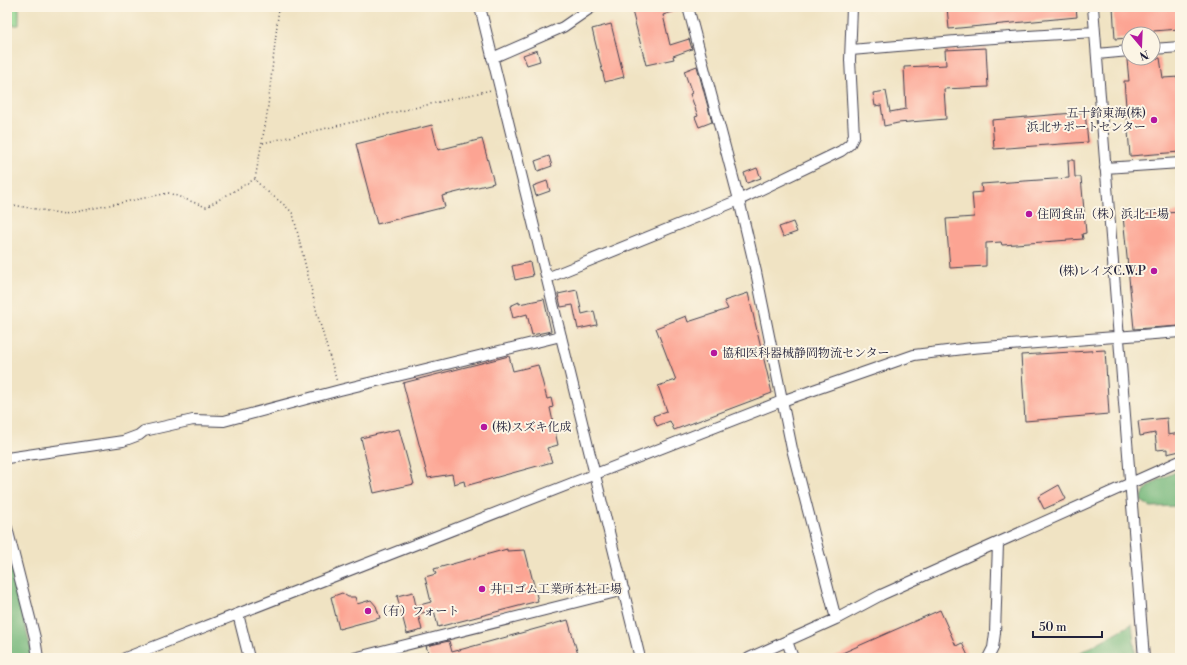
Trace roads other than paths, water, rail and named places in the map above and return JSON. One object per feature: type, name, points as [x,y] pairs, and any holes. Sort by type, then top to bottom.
[{"type":"street","points":[[480,7],[596,473],[640,658]]},
{"type":"street","points":[[492,58],[563,27],[592,7]]},
{"type":"street","points":[[688,7],[739,200],[756,272],[792,449],[836,619]]},
{"type":"street","points":[[547,278],[739,200],[841,151],[850,144],[854,136],[851,50],[852,7]]},
{"type":"street","points":[[1093,7],[1144,658]]},
{"type":"street","points":[[851,50],[979,39],[1095,32]]},
{"type":"street","points":[[1161,48],[1180,47]]},
{"type":"street","points":[[1097,54],[1121,52]]},
{"type":"street","points":[[1105,168],[1180,163]]},
{"type":"street","points":[[125,658],[782,401],[914,355],[972,348],[1180,332]]},
{"type":"street","points":[[7,458],[123,441],[139,435],[144,431],[194,420],[224,421],[340,390],[561,336]]},
{"type":"street","points":[[750,658],[836,619],[881,595],[1180,461]]},
{"type":"street","points":[[7,528],[35,638],[38,658]]},
{"type":"street","points":[[988,658],[993,648],[995,633],[998,543]]},
{"type":"street","points":[[354,658],[624,590]]},
{"type":"street","points":[[238,614],[249,658]]},
{"type":"street","points":[[787,641],[793,658]]},
{"type":"place","name":"五十鈴東海(株) 浜北サポートセンター","points":[[1154,120]]},
{"type":"place","name":"住岡食品（株）浜北工場","points":[[1029,214]]},
{"type":"place","name":"(株)レイズC.W.P","points":[[1154,271]]},
{"type":"place","name":"協和医科器械静岡物流センター","points":[[714,353]]},
{"type":"place","name":"(株)スズキ化成","points":[[484,427]]},
{"type":"place","name":"井口ゴム工業所本社工場","points":[[482,589]]},
{"type":"place","name":"（有）フォート","points":[[368,611]]}]
